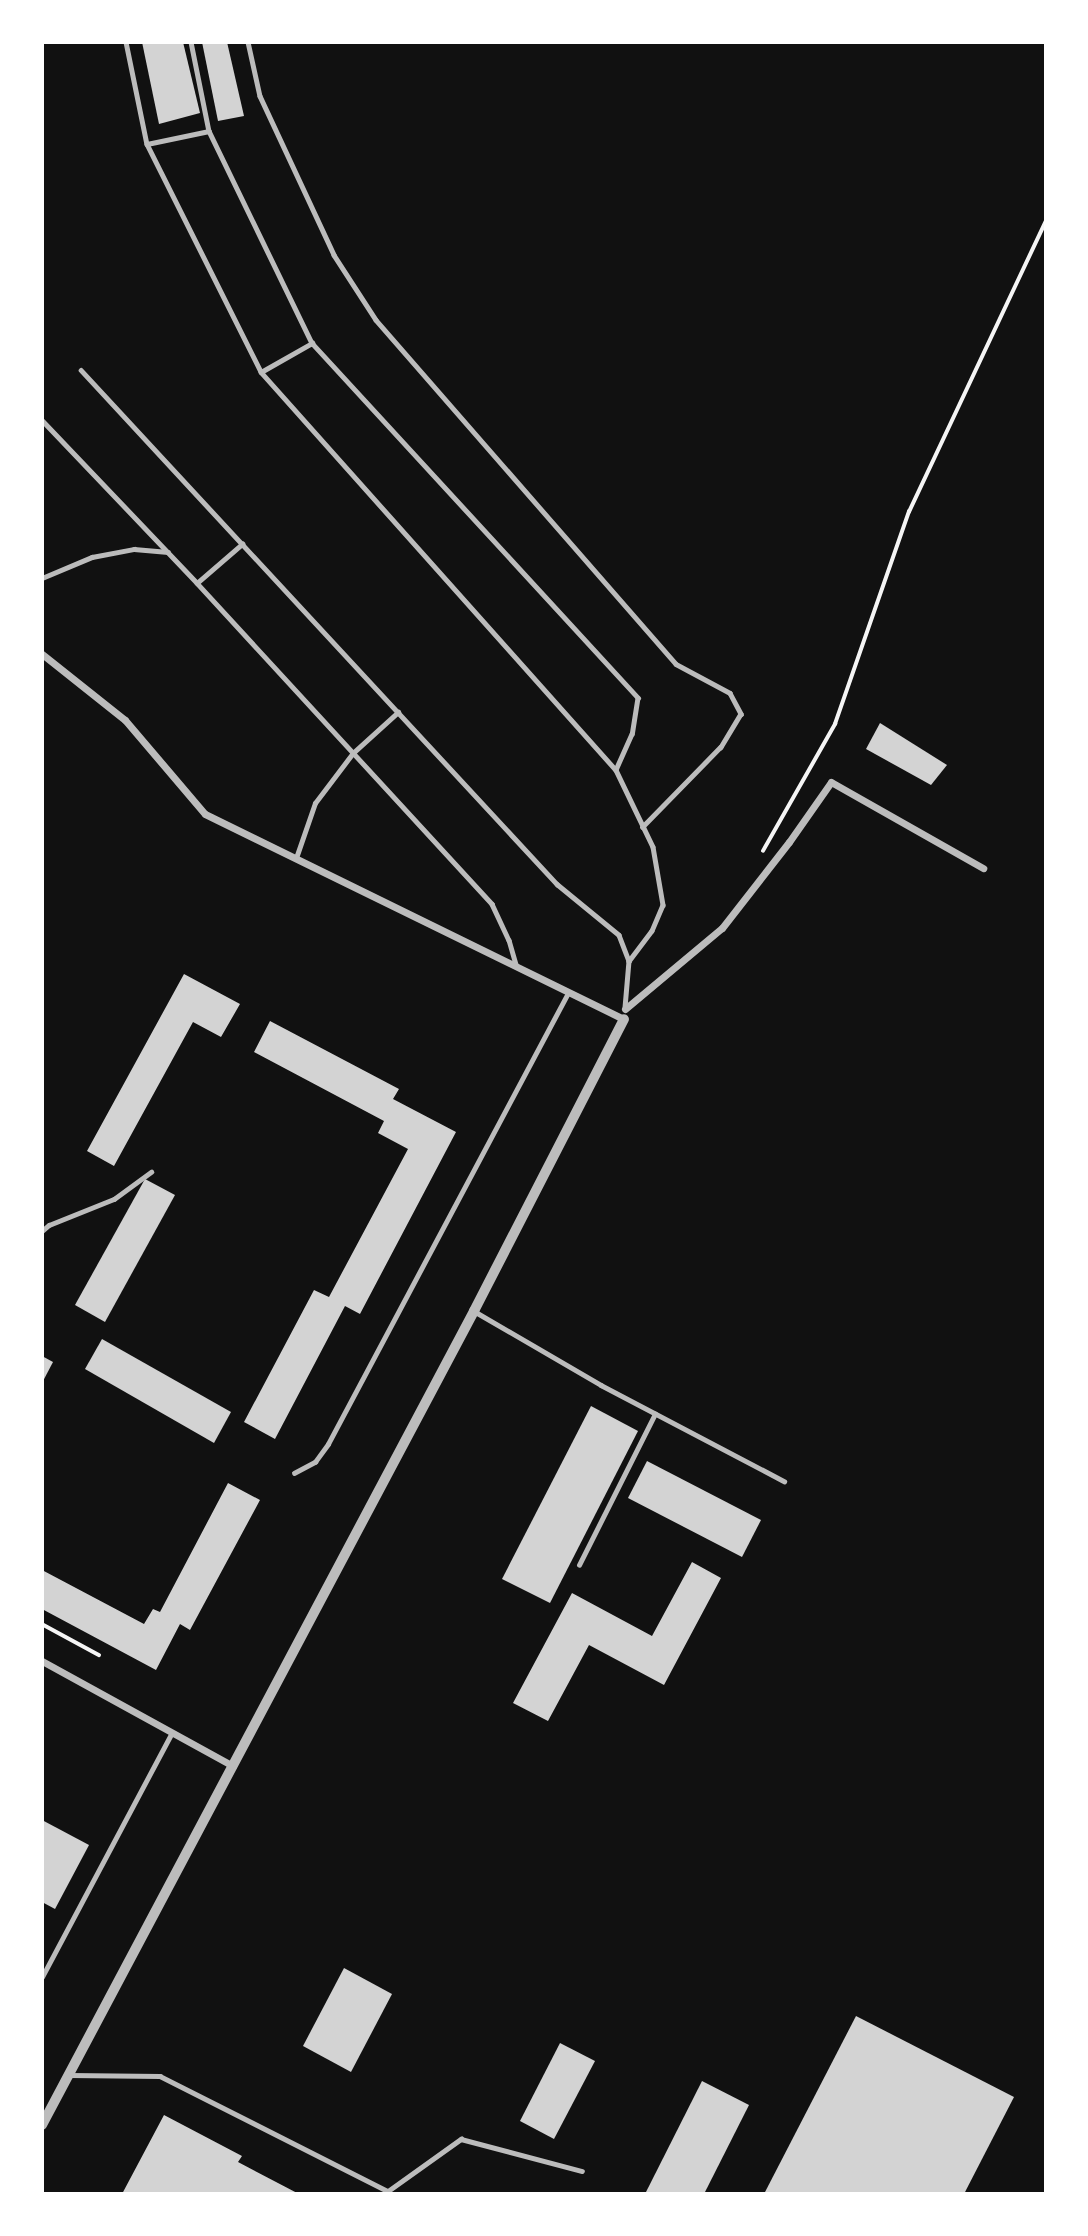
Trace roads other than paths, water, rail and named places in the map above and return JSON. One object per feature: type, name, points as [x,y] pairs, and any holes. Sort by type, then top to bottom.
[{"type":"street","points":[[42,654],[125,720],[205,814],[569,992],[624,1014]]},
{"type":"street","points":[[42,2125],[474,1311],[624,1014],[722,929],[831,782],[983,868]]},
{"type":"street","points":[[42,1661],[233,1766]]},
{"type":"lane","points":[[127,42],[147,144],[261,372],[616,770],[653,847],[663,905],[652,931],[629,961]]},
{"type":"lane","points":[[191,42],[209,131],[312,343],[638,698],[632,734],[616,770]]},
{"type":"lane","points":[[248,42],[260,96],[334,255],[376,320],[676,664],[730,693],[741,714],[721,747],[643,827]]},
{"type":"lane","points":[[147,144],[209,131]]},
{"type":"lane","points":[[261,372],[312,343]]},
{"type":"lane","points":[[81,370],[557,884],[619,935],[629,961],[624,1014]]},
{"type":"lane","points":[[42,420],[197,583],[492,905],[509,940],[516,966]]},
{"type":"lane","points":[[197,583],[242,544]]},
{"type":"lane","points":[[42,578],[92,557],[134,549],[168,552]]},
{"type":"lane","points":[[296,858],[315,803],[353,753],[398,712]]},
{"type":"lane","points":[[294,1473],[315,1462],[328,1444],[569,992]]},
{"type":"lane","points":[[42,1231],[49,1225],[114,1199],[151,1172]]},
{"type":"lane","points":[[474,1311],[655,1413],[784,1481]]},
{"type":"lane","points":[[579,1565],[655,1413]]},
{"type":"lane","points":[[42,1977],[173,1732]]},
{"type":"lane","points":[[68,2075],[160,2076],[388,2191],[461,2139],[582,2171]]}]
